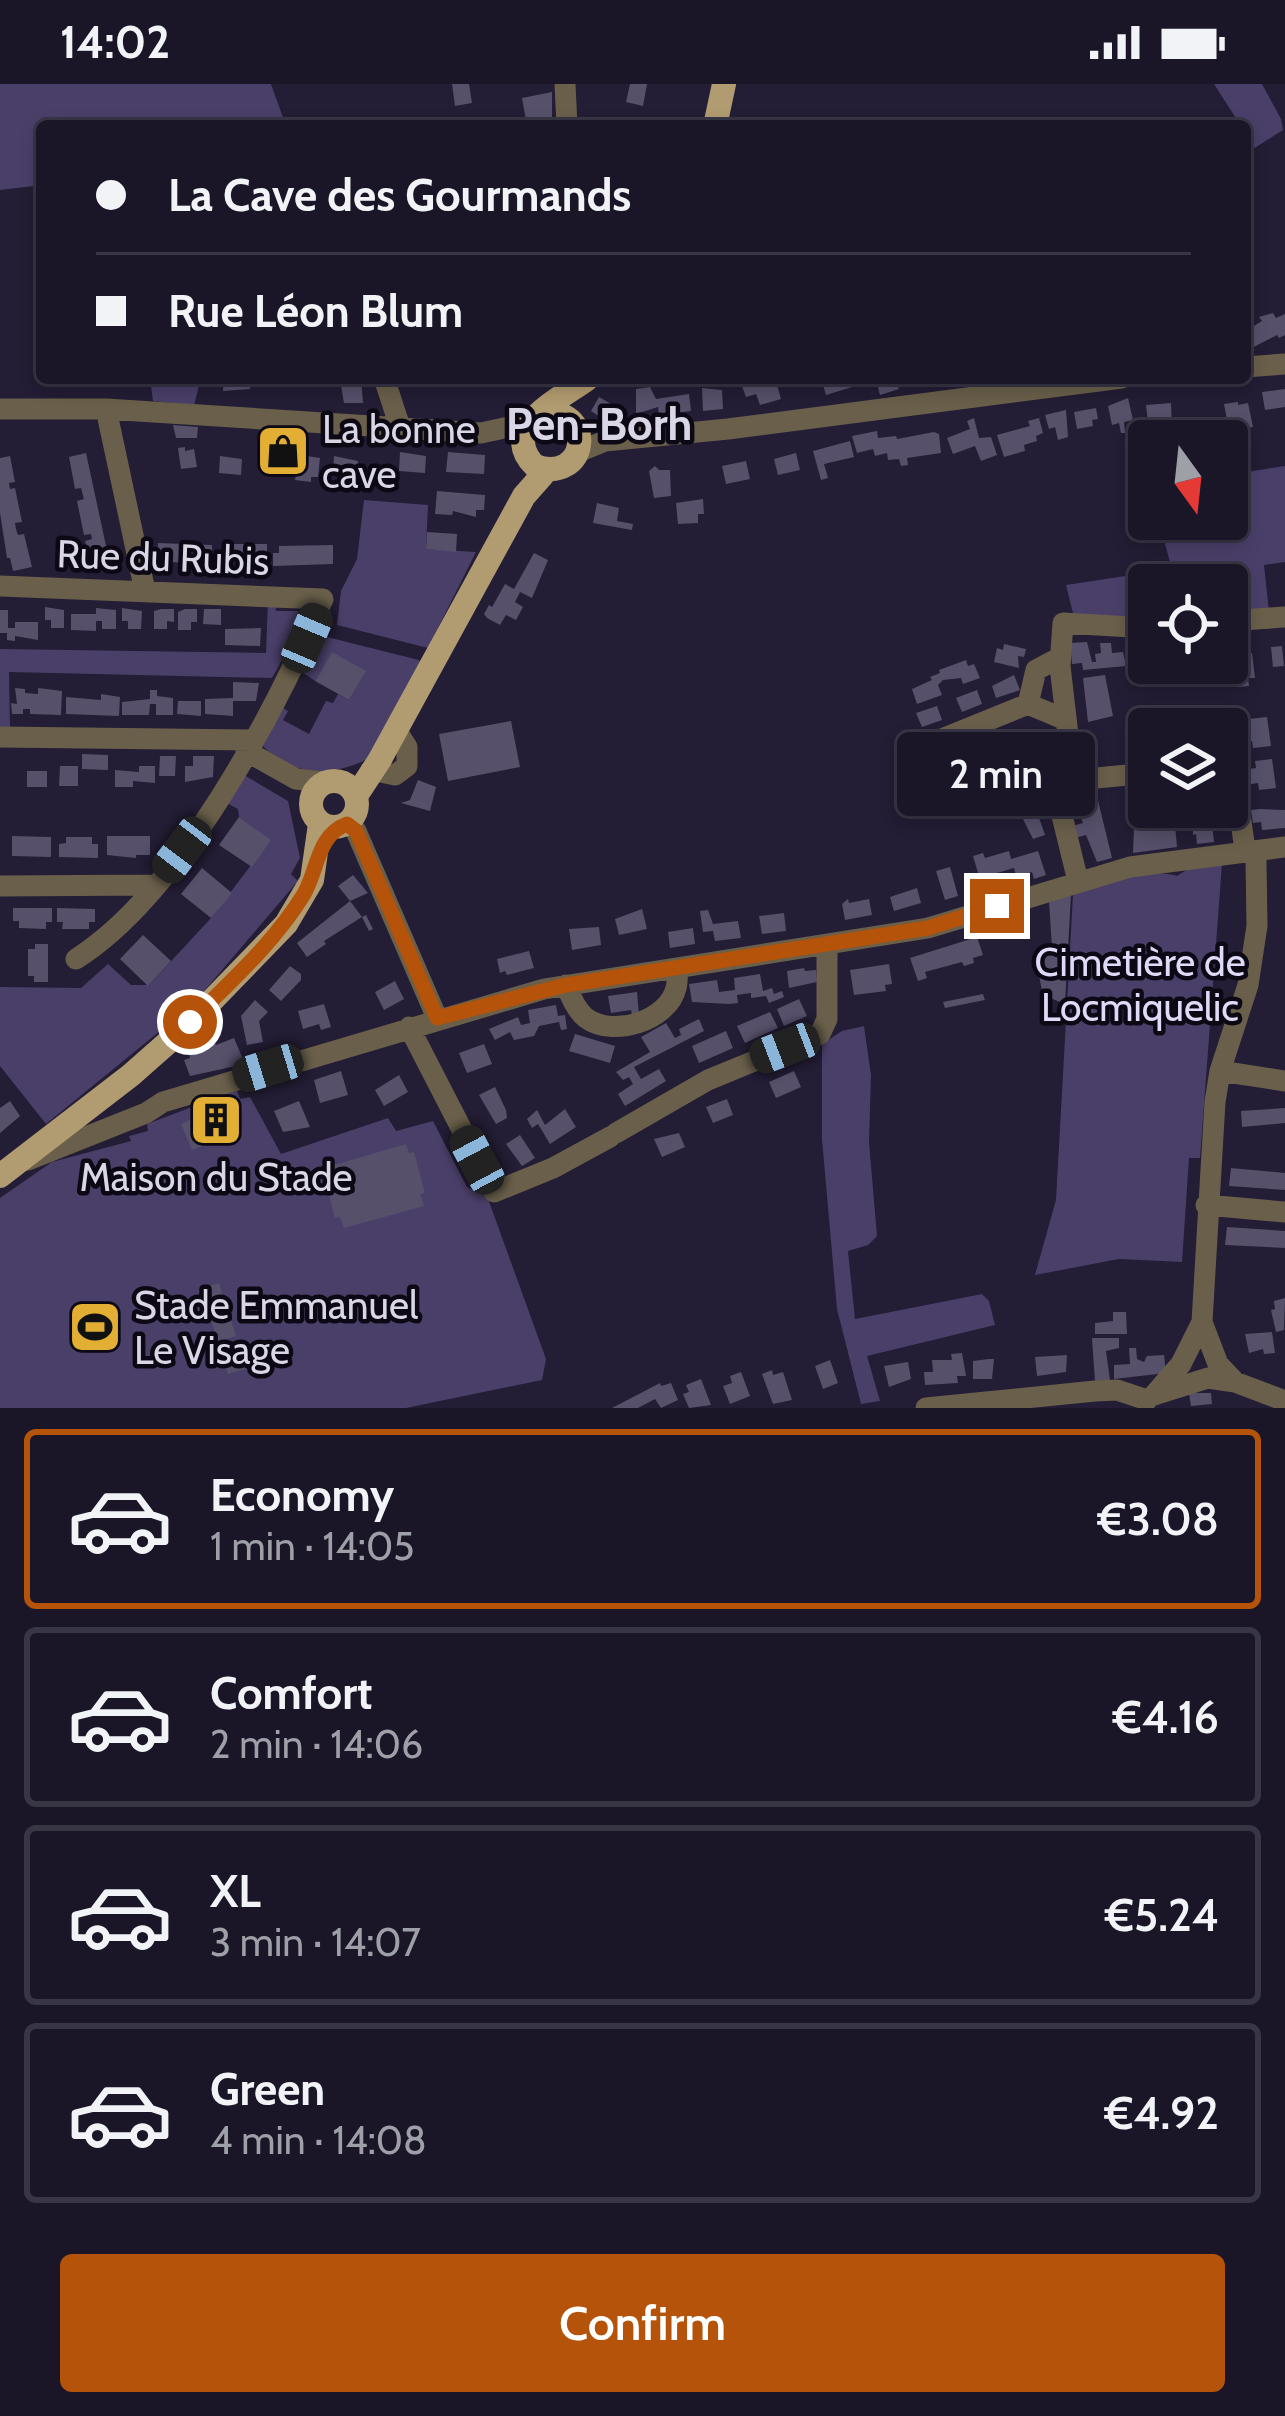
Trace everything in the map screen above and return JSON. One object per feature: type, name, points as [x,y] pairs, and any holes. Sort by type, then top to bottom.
[{"type":"main road","points":[[716,120],[724,84]]},
{"type":"main road","points":[[7,1171],[190,1022],[286,924],[312,880],[334,805],[371,770],[396,730],[524,496],[532,459],[522,435],[535,418],[580,384]]},
{"type":"main road","points":[[532,459],[569,464],[587,384]]},
{"type":"main road","points":[[535,418],[560,413],[576,433]]},
{"type":"street","points":[[565,84],[567,120]]},
{"type":"street","points":[[1251,367],[1285,364]]},
{"type":"street","points":[[386,384],[401,430]]},
{"type":"street","points":[[576,433],[604,441],[728,429],[1076,384]]},
{"type":"street","points":[[0,409],[106,409],[481,433],[535,418]]},
{"type":"street","points":[[106,409],[145,591]]},
{"type":"street","points":[[481,433],[532,459]]},
{"type":"street","name":"Rue du Rubis","points":[[0,586],[323,599],[249,746]]},
{"type":"street","points":[[1248,620],[1285,617]]},
{"type":"street","points":[[1078,881],[1052,775],[1068,735],[1060,666],[1063,622],[1128,627]]},
{"type":"street","points":[[1028,704],[1036,670],[1052,661],[1060,666]]},
{"type":"street","points":[[927,745],[1028,704],[1066,720]]},
{"type":"street","points":[[0,737],[249,746],[334,805],[356,831],[437,1018]]},
{"type":"street","points":[[76,959],[104,941],[155,885],[209,815],[249,746]]},
{"type":"street","points":[[1054,782],[1128,775]]},
{"type":"street","points":[[1201,1363],[1206,1205],[1220,1071],[1248,985],[1257,926],[1256,860],[1244,843],[1241,828]]},
{"type":"street","points":[[7,1171],[163,1102],[437,1018],[566,985],[928,928],[1130,867],[1285,847]]},
{"type":"street","points":[[0,886],[155,885]]},
{"type":"street","points":[[409,1027],[494,1192],[553,1168],[708,1080],[820,1034],[826,1019],[827,945]]},
{"type":"street","points":[[566,985],[583,1016],[620,1027],[642,1021],[669,1002],[678,968]]},
{"type":"street","points":[[1220,1071],[1285,1081]]},
{"type":"street","points":[[134,1118],[117,1100],[122,1082],[163,1102]]},
{"type":"street","points":[[1206,1205],[1285,1212]]},
{"type":"street","points":[[1201,1363],[1285,1401]]},
{"type":"street","points":[[926,1408],[1117,1390],[1148,1401],[1201,1363]]},
{"type":"green space","points":[[0,84],[271,84],[284,120],[36,120],[36,186],[0,190]]},
{"type":"green space","points":[[1214,84],[1262,84],[1283,130],[1251,150],[1251,120],[1237,120]]},
{"type":"green space","points":[[151,384],[199,384],[194,405],[153,401]]},
{"type":"green space","points":[[1285,466],[1285,562],[1264,565],[1269,612],[1248,614],[1248,564],[1171,564],[1164,540],[1248,540],[1248,472]]},
{"type":"green space","points":[[364,500],[428,505],[426,549],[476,552],[428,648],[337,625],[341,591],[357,559]]},
{"type":"green space","points":[[1128,576],[1128,624],[1073,613],[1066,585]]},
{"type":"green space","points":[[268,600],[275,600],[276,611],[298,611],[298,631],[272,678],[9,672],[10,730],[0,730],[0,649],[266,653]]},
{"type":"green space","points":[[323,636],[419,660],[422,667],[367,759],[327,771],[285,763],[263,746],[283,708],[288,711],[283,720],[309,734],[326,701],[333,703],[338,694],[349,700],[365,672],[332,653],[315,681],[302,672]]},
{"type":"green space","points":[[244,775],[288,801],[300,858],[291,874],[298,881],[193,1004],[46,1124],[0,1066],[0,987],[81,988],[108,964],[131,985],[149,985],[211,918],[270,840],[227,803]]},
{"type":"green space","name":"Cimetière de Locmiquelic","points":[[1222,864],[1200,1158],[1189,1158],[1182,1262],[1119,1259],[1035,1275],[1056,1200],[1073,895],[1138,875],[1177,876],[1188,869]]},
{"type":"green space","points":[[864,1026],[871,1075],[869,1142],[877,1236],[868,1245],[848,1251],[855,1319],[982,1294],[989,1301],[995,1325],[867,1356],[880,1401],[861,1404],[837,1309],[822,1139],[822,1044],[842,1031]]},
{"type":"green space","points":[[237,1090],[240,1099],[250,1097],[281,1154],[388,1118],[396,1131],[433,1121],[467,1187],[487,1196],[546,1359],[542,1380],[406,1408],[0,1408],[0,1198],[52,1162],[131,1141],[129,1136],[148,1131],[147,1124]]},
{"type":"building","points":[[452,84],[469,84],[472,103],[455,106]]},
{"type":"building","points":[[630,84],[647,84],[643,106],[626,102]]},
{"type":"building","points":[[552,92],[552,120],[526,120],[522,98]]},
{"type":"building","points":[[1285,314],[1285,335],[1251,348],[1251,328],[1262,321],[1259,317]]},
{"type":"building","points":[[224,384],[250,384],[250,389],[223,391]]},
{"type":"building","points":[[341,384],[361,384],[363,403],[344,403]]},
{"type":"building","points":[[777,384],[781,399],[760,405],[756,394],[746,397],[742,386]]},
{"type":"building","points":[[823,384],[851,384],[852,387],[826,395]]},
{"type":"building","points":[[877,384],[897,384],[899,389],[880,395]]},
{"type":"building","points":[[650,387],[656,399],[689,394],[691,411],[659,415],[658,407],[636,414],[636,389]]},
{"type":"building","points":[[702,388],[722,390],[723,409],[703,411]]},
{"type":"building","points":[[1285,389],[1285,407],[1265,410],[1262,392]]},
{"type":"building","points":[[599,397],[618,408],[615,413],[619,415],[611,424],[591,411]]},
{"type":"building","points":[[1128,398],[1133,420],[1124,422],[1125,433],[1119,423],[1112,425],[1108,406]]},
{"type":"building","points":[[1171,403],[1172,420],[1148,420],[1146,405]]},
{"type":"building","points":[[1248,403],[1253,427],[1248,428],[1248,420],[1227,420],[1224,404]]},
{"type":"building","points":[[1096,408],[1098,419],[1092,420],[1093,426],[1077,429],[1074,412]]},
{"type":"building","points":[[1066,410],[1068,437],[1058,440],[1045,415]]},
{"type":"building","points":[[974,418],[979,438],[991,437],[997,455],[981,461],[975,446],[953,454],[947,438],[970,429],[967,421]]},
{"type":"building","points":[[1039,418],[1043,433],[1036,436],[1037,441],[1024,445],[1025,451],[1004,457],[997,435],[1030,426],[1028,421]]},
{"type":"building","points":[[173,425],[198,427],[197,438],[176,438]]},
{"type":"building","points":[[877,431],[878,438],[897,439],[934,432],[939,434],[941,453],[907,458],[908,465],[901,466],[899,459],[888,460],[887,453],[875,456],[873,449],[857,453],[852,436]]},
{"type":"building","points":[[850,441],[854,457],[824,464],[828,478],[821,480],[813,451]]},
{"type":"building","points":[[282,445],[295,445],[294,454],[320,458],[318,477],[311,477],[311,482],[295,480],[296,473],[280,471]]},
{"type":"building","points":[[185,447],[185,451],[194,449],[197,467],[181,469],[178,448]]},
{"type":"building","points":[[400,452],[426,456],[425,473],[399,471]]},
{"type":"building","points":[[448,452],[485,455],[484,474],[446,472]]},
{"type":"building","points":[[86,453],[111,569],[99,571],[98,566],[91,567],[85,541],[92,539],[91,534],[84,535],[77,501],[84,499],[81,488],[75,489],[69,457]]},
{"type":"building","points":[[796,453],[800,470],[778,475],[774,459]]},
{"type":"building","points":[[10,456],[15,482],[9,483],[10,489],[15,488],[22,522],[15,523],[16,529],[18,535],[24,534],[32,567],[13,571],[0,513],[0,458]]},
{"type":"building","points":[[220,456],[242,459],[241,475],[219,473]]},
{"type":"building","points":[[334,456],[358,461],[357,476],[333,471]]},
{"type":"building","points":[[746,461],[750,479],[726,484],[722,466]]},
{"type":"building","points":[[655,466],[670,470],[671,496],[654,498],[649,471]]},
{"type":"building","points":[[437,491],[485,495],[484,510],[476,510],[476,517],[453,511],[452,515],[435,514]]},
{"type":"building","points":[[703,499],[704,514],[698,514],[698,523],[678,524],[676,503]]},
{"type":"building","points":[[597,503],[619,508],[617,521],[633,524],[632,530],[593,523]]},
{"type":"building","points":[[427,532],[457,534],[456,552],[426,549]]},
{"type":"building","points":[[158,543],[212,545],[217,565],[157,561]]},
{"type":"building","points":[[224,544],[267,544],[267,563],[238,566],[238,562],[224,562]]},
{"type":"building","points":[[333,545],[333,564],[273,566],[273,553],[279,553],[279,546]]},
{"type":"building","points":[[534,553],[548,560],[532,598],[520,592],[515,602],[523,607],[516,620],[506,615],[500,625],[487,618],[489,605],[505,584],[514,589]]},
{"type":"building","points":[[45,607],[64,610],[64,628],[51,628]]},
{"type":"building","points":[[96,608],[116,610],[116,629],[102,629],[102,621],[96,621],[96,631],[71,630],[71,614],[96,614]]},
{"type":"building","points":[[122,608],[142,611],[141,629],[128,629]]},
{"type":"building","points":[[174,609],[174,622],[167,621],[167,629],[154,629],[154,611]]},
{"type":"building","points":[[197,609],[197,622],[191,622],[191,630],[178,630],[178,612]]},
{"type":"building","points":[[204,609],[221,609],[221,625],[203,624]]},
{"type":"building","points":[[0,610],[8,610],[8,628],[15,628],[15,622],[38,622],[38,640],[15,636],[15,641],[7,640],[7,633],[0,633]]},
{"type":"building","points":[[261,628],[260,646],[225,645],[225,629]]},
{"type":"building","points":[[1087,642],[1092,662],[1101,653],[1100,643],[1111,643],[1112,653],[1123,652],[1126,666],[1083,670],[1082,663],[1072,664],[1070,643]]},
{"type":"building","points":[[1004,644],[1026,649],[1024,657],[1018,656],[1019,668],[994,662],[997,648],[1003,650]]},
{"type":"building","points":[[1282,646],[1284,666],[1273,667],[1271,647]]},
{"type":"building","points":[[332,652],[366,671],[349,700],[315,681]]},
{"type":"building","points":[[1248,653],[1252,653],[1255,678],[1248,678]]},
{"type":"building","points":[[966,660],[968,666],[974,664],[980,678],[963,684],[961,678],[943,680],[938,685],[942,695],[917,704],[912,689],[932,680],[939,670]]},
{"type":"building","points":[[1014,675],[1020,690],[996,698],[992,686]]},
{"type":"building","points":[[1105,675],[1113,716],[1088,722],[1083,678]]},
{"type":"building","points":[[233,682],[259,683],[256,701],[233,701]]},
{"type":"building","points":[[15,688],[38,694],[38,688],[62,691],[61,715],[30,714],[30,709],[12,714],[11,703],[17,704]]},
{"type":"building","points":[[150,690],[173,698],[173,715],[156,715],[156,704],[150,704],[149,715],[122,715],[122,702],[150,699]]},
{"type":"building","points":[[977,690],[982,704],[962,712],[956,698]]},
{"type":"building","points":[[101,694],[120,697],[119,716],[66,714],[66,697],[101,700]]},
{"type":"building","points":[[233,698],[233,716],[205,714],[205,699]]},
{"type":"building","points":[[178,701],[201,701],[201,716],[177,714]]},
{"type":"building","points":[[937,706],[942,720],[922,727],[916,713]]},
{"type":"building","points":[[1267,717],[1271,746],[1253,748],[1248,742],[1249,719]]},
{"type":"building","points":[[511,721],[520,767],[448,781],[439,734]]},
{"type":"building","points":[[1029,732],[1049,739],[1038,765],[1024,760]]},
{"type":"building","points":[[1005,733],[1011,750],[1006,752],[1008,759],[962,774],[958,760],[986,749],[987,753],[994,751],[990,737]]},
{"type":"building","points":[[82,754],[108,755],[108,770],[82,769]]},
{"type":"building","points":[[160,756],[176,756],[175,776],[159,776]]},
{"type":"building","points":[[193,756],[214,756],[213,777],[185,782],[185,766],[193,766]]},
{"type":"building","points":[[1272,759],[1276,788],[1259,790],[1258,783],[1248,784],[1248,769],[1256,768],[1255,761]]},
{"type":"building","points":[[952,760],[958,781],[941,786],[926,766]]},
{"type":"building","points":[[60,766],[78,766],[78,786],[59,786]]},
{"type":"building","points":[[139,766],[155,766],[155,783],[133,781],[133,787],[115,787],[115,770],[139,772]]},
{"type":"building","points":[[27,771],[47,771],[47,787],[27,787]]},
{"type":"building","points":[[418,780],[436,787],[430,811],[401,803],[410,800]]},
{"type":"building","points":[[1024,783],[1029,801],[1035,799],[1037,806],[1013,813],[1006,788]]},
{"type":"building","points":[[1095,788],[1112,858],[1097,862],[1086,835],[1075,838],[1072,826],[1083,823],[1073,794]]},
{"type":"building","points":[[1251,810],[1285,810],[1285,828],[1262,830],[1261,822],[1253,823]]},
{"type":"building","points":[[1037,812],[1045,835],[1033,839],[1022,817]]},
{"type":"building","points":[[239,817],[271,840],[252,867],[219,845]]},
{"type":"building","points":[[1134,828],[1175,828],[1177,847],[1133,853]]},
{"type":"building","points":[[1193,828],[1212,828],[1214,842],[1197,844]]},
{"type":"building","points":[[12,836],[51,837],[51,857],[12,856]]},
{"type":"building","points":[[107,836],[150,836],[150,855],[107,855]]},
{"type":"building","points":[[66,837],[92,837],[92,844],[98,844],[98,858],[59,857],[59,844],[66,843]]},
{"type":"building","points":[[1009,851],[1011,859],[1038,851],[1046,875],[1034,879],[1032,872],[1016,877],[1014,868],[981,883],[973,856],[983,853],[985,858]]},
{"type":"building","points":[[950,867],[958,896],[945,900],[936,871]]},
{"type":"building","points":[[202,868],[232,893],[211,918],[181,894]]},
{"type":"building","points":[[353,875],[368,893],[350,901],[338,886]]},
{"type":"building","points":[[917,888],[921,903],[894,911],[890,897]]},
{"type":"building","points":[[1071,894],[1065,1004],[1043,995],[1034,952],[1052,948],[1049,901]]},
{"type":"building","points":[[848,899],[849,903],[869,899],[872,915],[845,920],[842,904]]},
{"type":"building","points":[[350,901],[362,917],[307,957],[297,943]]},
{"type":"building","points":[[13,908],[52,908],[52,922],[46,922],[46,929],[19,928],[19,921],[13,921]]},
{"type":"building","points":[[57,908],[95,909],[95,922],[89,922],[89,929],[62,929]]},
{"type":"building","points":[[642,909],[647,929],[619,935],[615,919]]},
{"type":"building","points":[[708,910],[713,924],[738,921],[741,938],[715,941],[713,931],[703,932],[700,911]]},
{"type":"building","points":[[784,913],[786,931],[762,934],[759,916]]},
{"type":"building","points":[[599,927],[601,945],[572,950],[569,929]]},
{"type":"building","points":[[693,928],[695,944],[670,948],[668,932]]},
{"type":"building","points":[[143,935],[171,961],[148,986],[120,959]]},
{"type":"building","points":[[977,937],[983,955],[973,958],[974,963],[925,972],[927,978],[918,981],[910,958]]},
{"type":"building","points":[[35,944],[48,944],[48,982],[34,982],[34,976],[28,976],[28,949],[35,949]]},
{"type":"building","points":[[529,951],[534,968],[500,973],[497,959]]},
{"type":"building","points":[[889,964],[892,984],[885,985],[886,991],[854,995],[850,970]]},
{"type":"building","points":[[290,966],[301,974],[301,980],[281,1001],[269,990]]},
{"type":"building","points":[[816,970],[817,982],[789,988],[787,971]]},
{"type":"building","points":[[760,974],[763,991],[772,988],[784,997],[769,1003],[766,996],[751,998],[751,993],[737,995],[738,1003],[692,1002],[689,984],[717,980],[719,992],[735,990],[734,978]]},
{"type":"building","points":[[395,981],[404,999],[384,1010],[375,992]]},
{"type":"building","points":[[637,992],[639,1015],[632,1016],[631,1010],[611,1013],[608,996]]},
{"type":"building","points":[[983,994],[985,1000],[945,1008],[943,1002]]},
{"type":"building","points":[[799,999],[807,1016],[784,1026],[777,1009]]},
{"type":"building","points":[[255,1000],[268,1012],[259,1021],[263,1042],[247,1045],[241,1016]]},
{"type":"building","points":[[324,1004],[331,1027],[321,1030],[319,1024],[303,1029],[298,1011]]},
{"type":"building","points":[[556,1005],[558,1016],[565,1015],[567,1029],[561,1030],[559,1022],[539,1026],[534,1036],[514,1040],[510,1032],[495,1040],[489,1029],[518,1017],[521,1025],[530,1023],[528,1010]]},
{"type":"building","points":[[770,1012],[778,1028],[745,1043],[737,1026]]},
{"type":"building","points":[[699,1019],[704,1031],[634,1067],[641,1079],[659,1069],[666,1081],[625,1106],[618,1094],[633,1084],[616,1072],[650,1052],[641,1037],[666,1023],[675,1038],[681,1035],[679,1029]]},
{"type":"building","points":[[726,1031],[733,1048],[699,1063],[692,1046]]},
{"type":"building","points":[[575,1034],[615,1046],[610,1063],[569,1051]]},
{"type":"building","points":[[234,1038],[245,1064],[190,1076],[184,1060],[190,1058],[189,1049],[214,1039],[216,1045]]},
{"type":"building","points":[[484,1044],[492,1064],[467,1073],[459,1053]]},
{"type":"building","points":[[341,1071],[348,1095],[320,1103],[314,1080]]},
{"type":"building","points":[[794,1071],[801,1087],[776,1098],[769,1082]]},
{"type":"building","points":[[399,1075],[408,1092],[384,1106],[375,1090]]},
{"type":"building","points":[[495,1087],[507,1118],[496,1124],[479,1095]]},
{"type":"building","points":[[727,1099],[733,1115],[713,1123],[706,1107]]},
{"type":"building","points":[[10,1101],[20,1116],[0,1133],[0,1108]]},
{"type":"building","points":[[299,1101],[310,1127],[283,1132],[274,1111]]},
{"type":"building","name":"Maison du Stade","points":[[229,1107],[236,1123],[219,1126],[221,1132],[214,1135],[205,1118]]},
{"type":"building","points":[[1285,1108],[1285,1123],[1242,1127],[1241,1111]]},
{"type":"building","points":[[565,1109],[576,1127],[550,1144],[538,1124],[532,1128],[527,1119],[537,1110],[545,1125]]},
{"type":"building","points":[[195,1118],[207,1144],[192,1150],[181,1124]]},
{"type":"building","points":[[679,1133],[685,1147],[662,1157],[654,1139]]},
{"type":"building","points":[[520,1135],[535,1158],[522,1166],[506,1144]]},
{"type":"building","points":[[406,1144],[409,1153],[414,1152],[424,1206],[344,1228],[340,1217],[335,1218],[324,1176],[329,1175],[327,1167]]},
{"type":"building","points":[[1231,1168],[1285,1173],[1285,1190],[1229,1186]]},
{"type":"building","points":[[1227,1227],[1285,1231],[1285,1248],[1225,1245]]},
{"type":"building","points":[[219,1283],[236,1336],[218,1342],[201,1288]]},
{"type":"building","points":[[1285,1298],[1284,1330],[1276,1332],[1271,1310],[1274,1301]]},
{"type":"building","points":[[1113,1312],[1126,1312],[1127,1334],[1095,1334],[1095,1323],[1113,1321]]},
{"type":"building","points":[[1272,1332],[1275,1353],[1264,1354],[1263,1349],[1249,1353],[1245,1334]]},
{"type":"building","points":[[1092,1338],[1119,1338],[1119,1348],[1106,1351],[1110,1380],[1095,1381]]},
{"type":"building","points":[[1129,1348],[1136,1348],[1137,1359],[1144,1362],[1147,1356],[1164,1355],[1166,1373],[1114,1379],[1114,1365],[1130,1364]]},
{"type":"building","points":[[239,1349],[245,1369],[228,1374],[222,1355]]},
{"type":"building","points":[[962,1353],[966,1376],[957,1376],[958,1383],[925,1385],[924,1372],[933,1372],[932,1360],[952,1360],[951,1354]]},
{"type":"building","points":[[1067,1355],[1066,1372],[1037,1376],[1035,1357]]},
{"type":"building","points":[[994,1359],[992,1379],[973,1379],[973,1361]]},
{"type":"building","points":[[830,1360],[838,1383],[823,1389],[815,1366]]},
{"type":"building","points":[[908,1362],[911,1379],[889,1387],[884,1366]]},
{"type":"building","points":[[772,1370],[773,1375],[783,1372],[792,1400],[773,1404],[762,1374]]},
{"type":"building","points":[[741,1372],[750,1396],[730,1404],[723,1386]]},
{"type":"building","points":[[701,1379],[711,1405],[689,1408],[683,1394],[689,1392],[686,1385]]},
{"type":"building","points":[[660,1383],[671,1383],[678,1400],[661,1408],[655,1399],[638,1408],[612,1408]]},
{"type":"building","points":[[1189,1393],[1211,1393],[1212,1404],[1191,1406]]},
{"type":"place","name":"La bonne cave","points":[[283,451]]},
{"type":"place","name":"Maison du Stade","points":[[216,1120]]},
{"type":"place","name":"Stade Emmanuel Le Visage","points":[[95,1327]]},
{"type":"district","name":"Pen-Borh","points":[[599,424]]},
{"type":"route","points":[[190,1022],[286,924],[312,880],[319,850],[347,824],[356,831],[437,1018],[544,989],[928,928],[997,906]]}]
